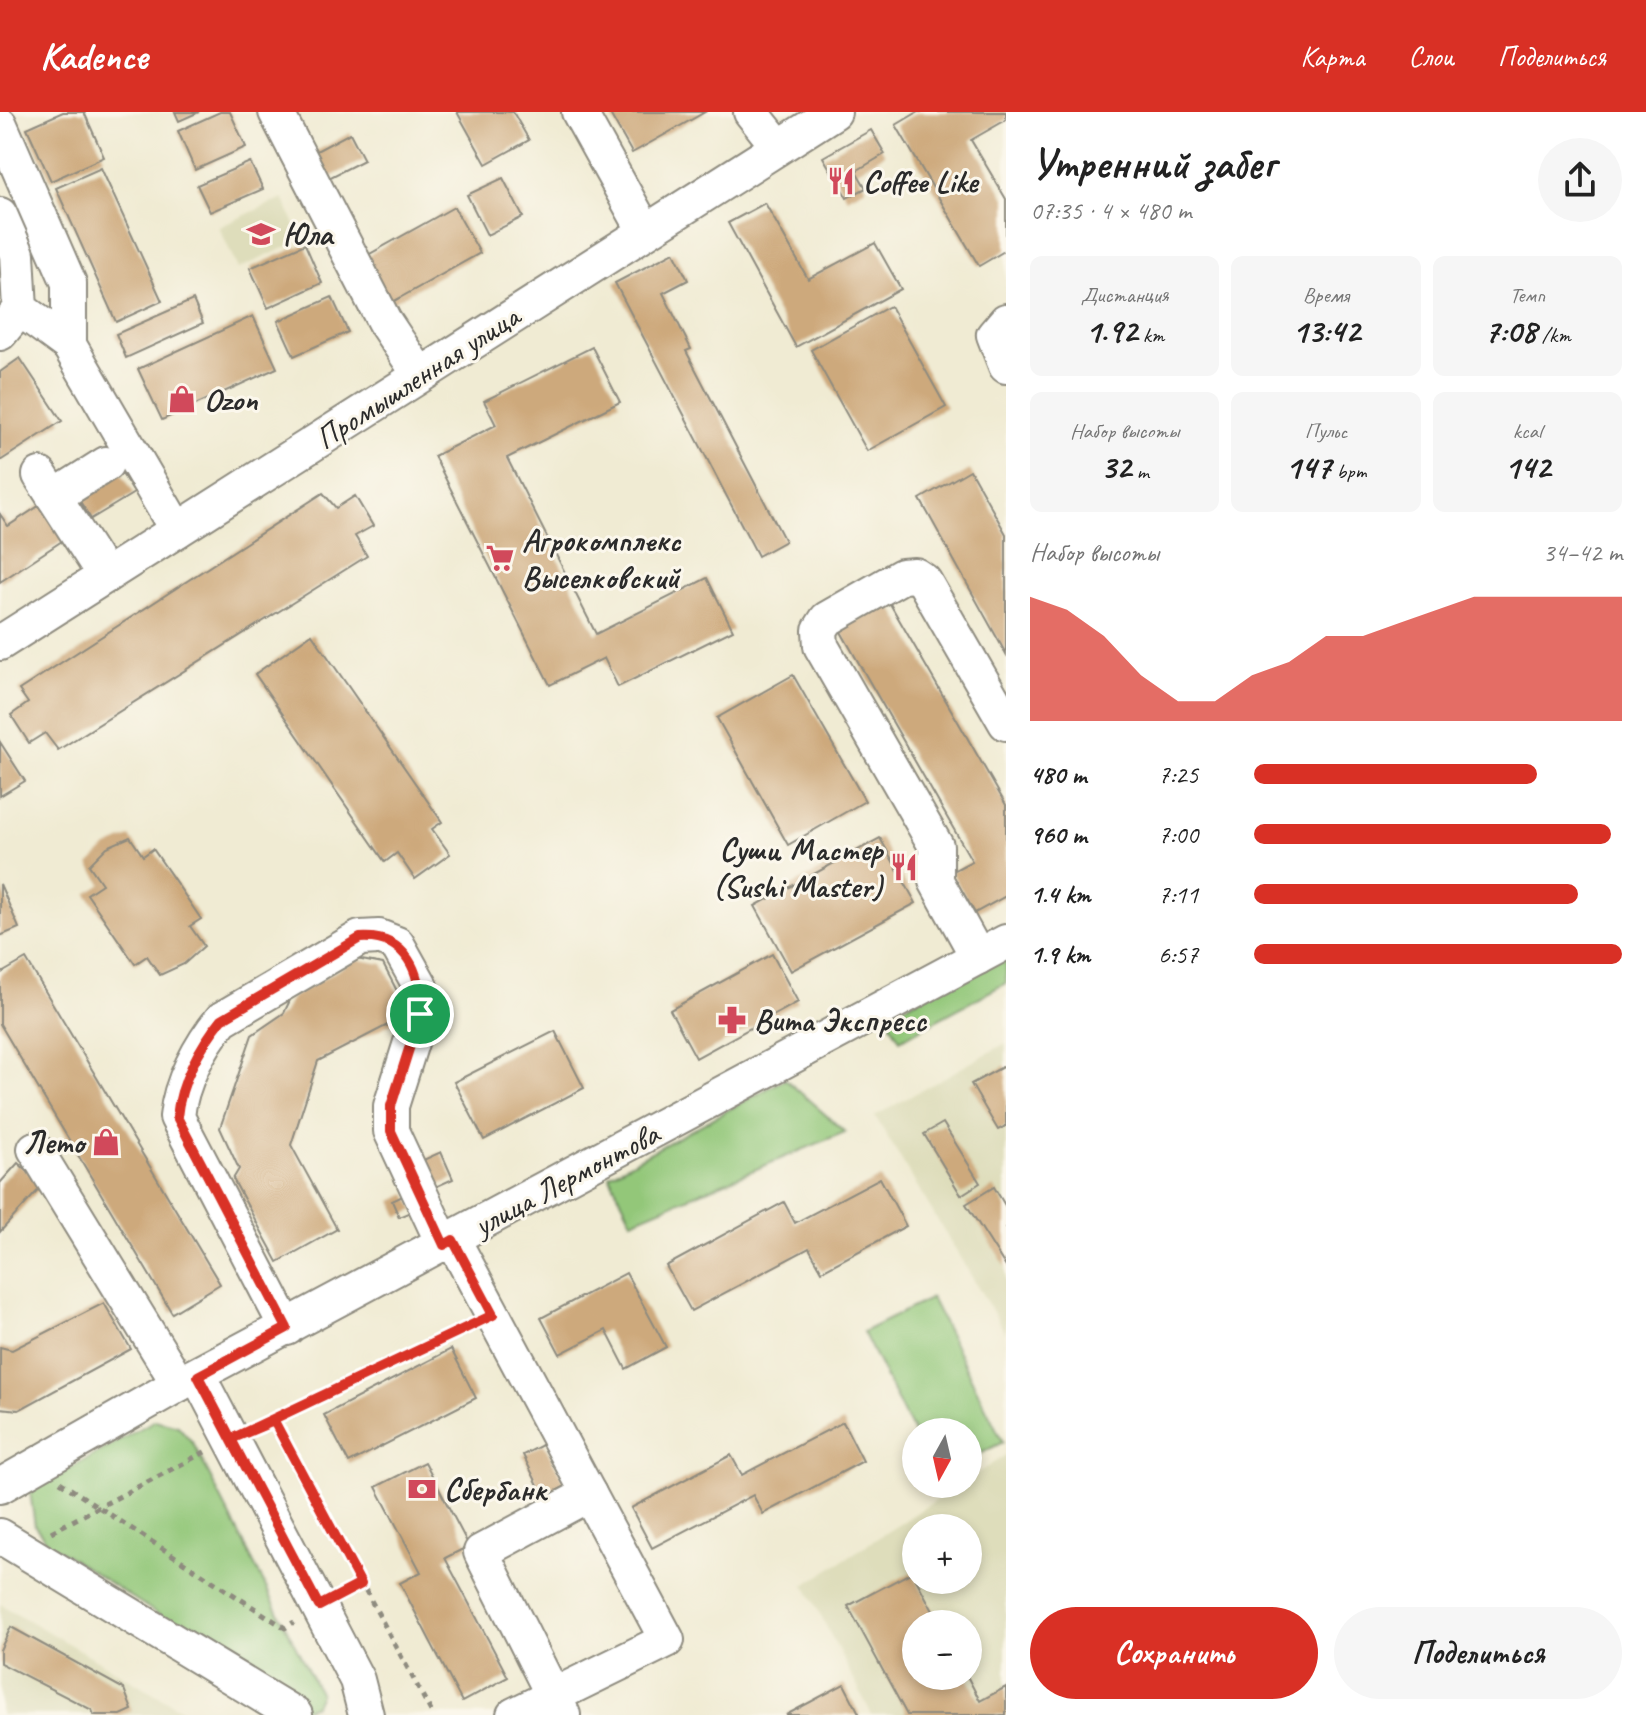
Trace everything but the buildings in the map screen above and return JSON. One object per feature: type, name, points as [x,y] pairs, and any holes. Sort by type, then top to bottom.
[{"type":"street","points":[[276,112],[384,321],[420,375]]},
{"type":"street","points":[[579,112],[645,231]]},
{"type":"street","points":[[751,112],[778,146]]},
{"type":"street","name":"Промышленная улица","points":[[0,643],[834,112]]},
{"type":"street","points":[[0,125],[69,283],[69,345],[177,530]]},
{"type":"street","points":[[0,215],[17,254],[10,321],[69,345]]},
{"type":"street","points":[[1006,321],[994,335],[1006,366]]},
{"type":"street","points":[[105,576],[47,486],[106,464]]},
{"type":"street","points":[[992,949],[936,881],[936,846],[821,646],[820,630],[827,619],[902,576],[915,575],[924,581],[1006,723]]},
{"type":"street","points":[[287,1328],[177,1117],[178,1099],[206,1037],[222,1019],[360,938],[379,937],[397,944],[421,987],[420,1014],[391,1106],[391,1131],[448,1243],[493,1315],[667,1640],[559,1706],[514,1715]]},
{"type":"street","name":"улица Лермонтова","points":[[0,1486],[188,1380],[992,949]]},
{"type":"street","points":[[35,1149],[188,1380],[231,1439],[357,1680],[366,1715]]},
{"type":"street","points":[[559,1706],[481,1552],[589,1494]]},
{"type":"street","points":[[10,1542],[295,1715]]},
{"type":"path","points":[[10,1542],[96,1508],[231,1439],[493,1315]]},
{"type":"path","points":[[274,1421],[433,1715]]},
{"type":"path","points":[[38,1466],[96,1508],[285,1628],[361,1584]]},
{"type":"shaded area","name":"Юла","points":[[283,198],[302,240],[238,269],[219,227]]},
{"type":"shaded area","points":[[1006,1043],[1006,1334],[875,1116]]},
{"type":"shaded area","points":[[1006,1455],[1006,1715],[872,1715],[805,1585],[902,1522],[902,1594],[982,1594],[982,1514],[915,1514],[939,1498],[982,1498],[982,1470]]},
{"type":"shaded area","points":[[0,1604],[188,1713],[189,1715],[0,1715]]},
{"type":"green space","points":[[1006,953],[1006,983],[900,1040],[886,1016]]},
{"type":"green space","points":[[785,1079],[845,1132],[632,1221],[609,1175]]},
{"type":"green space","points":[[931,1298],[1003,1442],[982,1453],[982,1418],[906,1418],[863,1332]]},
{"type":"green space","points":[[155,1420],[178,1426],[193,1443],[320,1694],[315,1705],[304,1709],[48,1543],[35,1526],[30,1492]]},
{"type":"place","name":"Coffee Like","points":[[841,181]]},
{"type":"place","name":"Юла","points":[[261,234]]},
{"type":"place","name":"Ozon","points":[[182,399]]},
{"type":"place","name":"Агрокомплекс Выселковский","points":[[500,558]]},
{"type":"place","name":"Суши Мастер (Sushi Master)","points":[[904,867]]},
{"type":"place","name":"Вита Экспресс","points":[[732,1020]]},
{"type":"place","name":"Лето","points":[[106,1142]]},
{"type":"place","name":"Сбербанк","points":[[422,1489]]},
{"type":"route","points":[[420,1014],[391,1106],[391,1131],[444,1245],[453,1240],[493,1315],[231,1439],[319,1606],[361,1584],[274,1421],[231,1439],[198,1376],[287,1328],[177,1117],[178,1099],[206,1037],[222,1019],[360,938],[379,937],[397,944],[421,987],[420,1014]]}]
